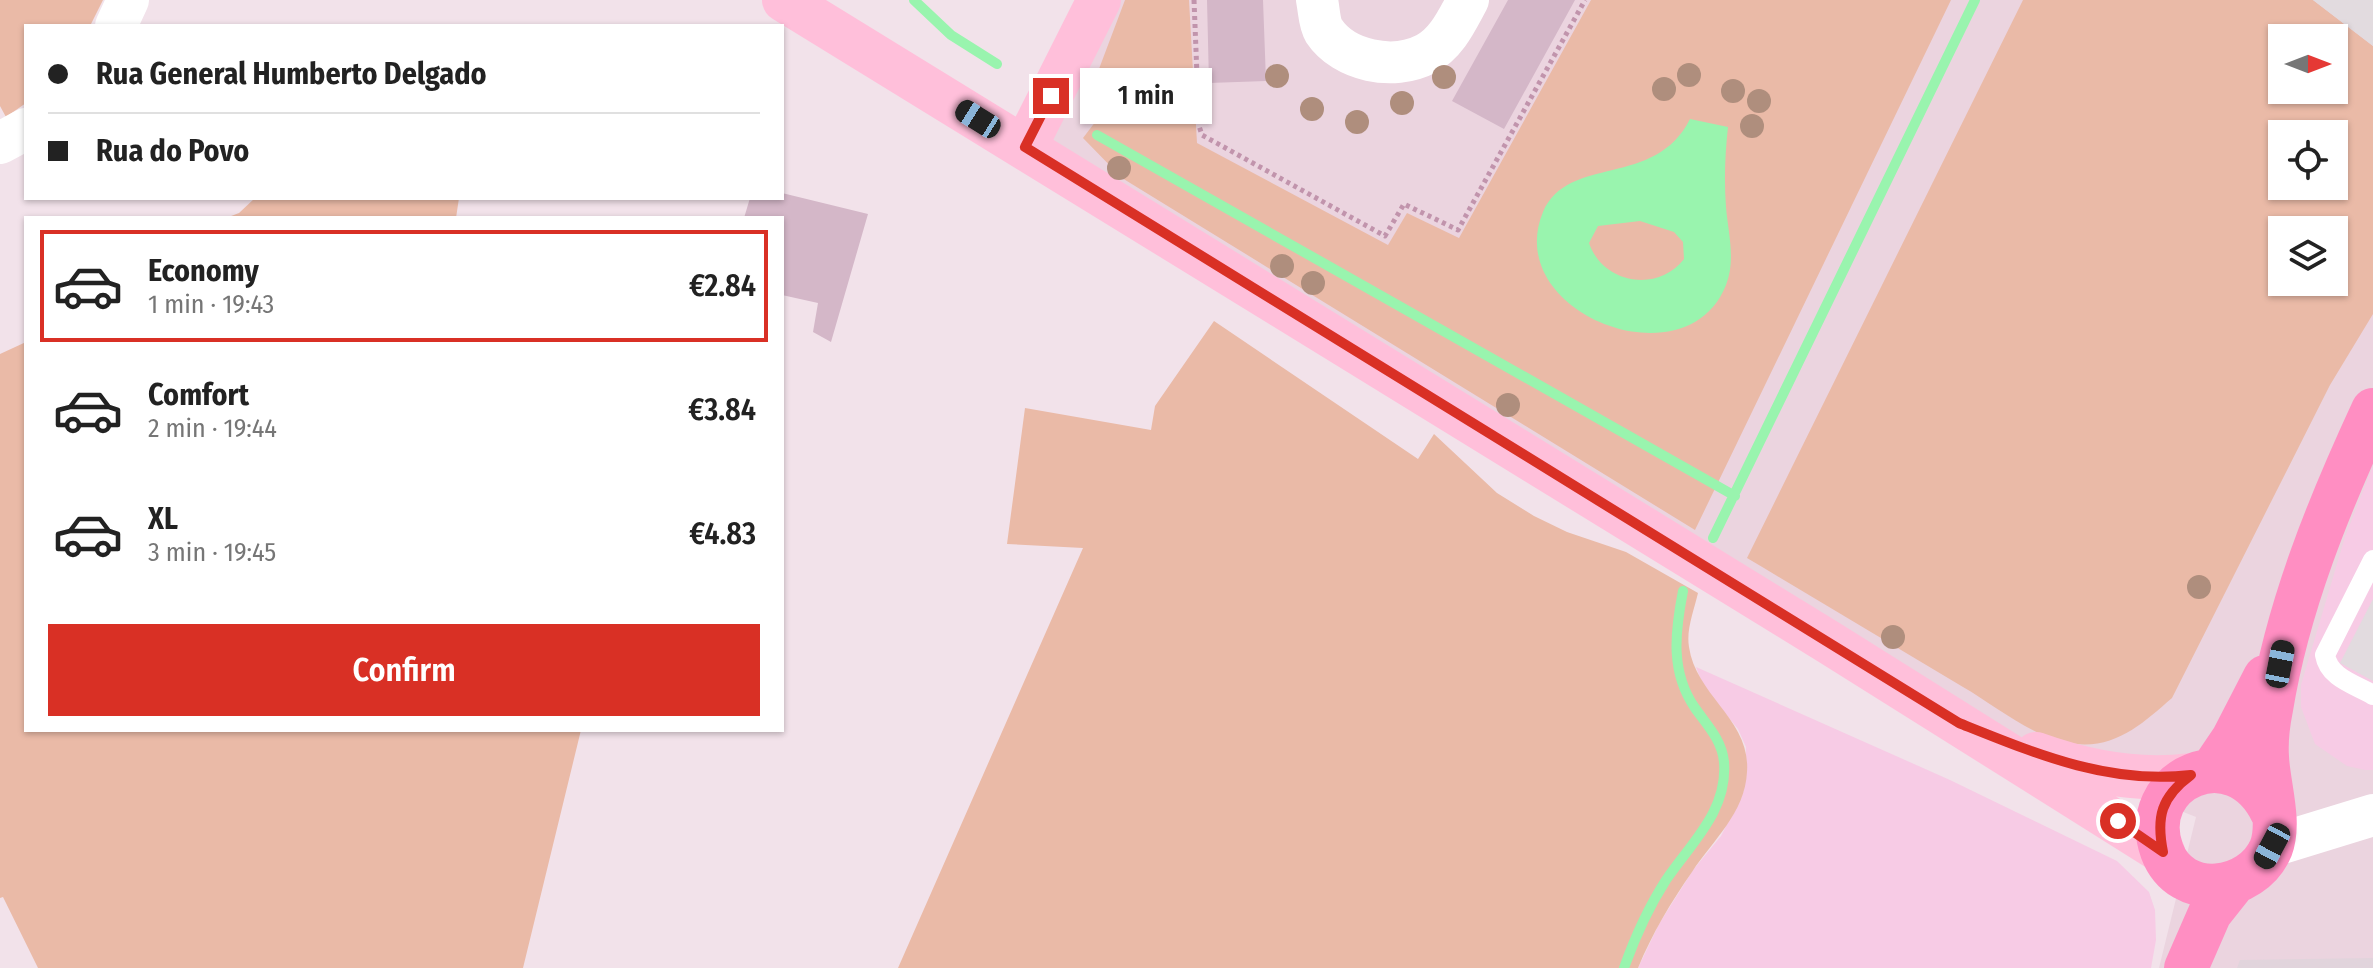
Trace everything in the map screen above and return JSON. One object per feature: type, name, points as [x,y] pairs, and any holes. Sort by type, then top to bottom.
[{"type":"main road","points":[[784,0],[1959,723],[2201,885],[2233,884]]},
{"type":"main road","points":[[1025,147],[1099,0]]},
{"type":"main road","points":[[2189,959],[2160,814],[2168,795],[2201,773],[2233,739],[2284,640],[2333,504],[2373,410]]},
{"type":"main road","points":[[2189,959],[2210,913],[2233,884],[2260,867],[2272,829],[2266,753],[2284,640]]},
{"type":"main road","points":[[1959,723],[2041,755],[2125,778],[2158,780],[2232,772],[2253,783],[2272,829]]},
{"type":"street","points":[[117,24],[128,0]]},
{"type":"street","points":[[1317,0],[1323,29],[1349,56],[1387,62],[1425,55],[1450,33],[1468,0]]},
{"type":"street","points":[[0,143],[24,130]]},
{"type":"street","points":[[2272,829],[2373,815]]},
{"type":"lane","points":[[2373,562],[2325,655],[2327,666],[2334,674],[2373,695]]},
{"type":"path","points":[[1194,0],[1199,126],[1202,135],[1385,236],[1404,204],[1458,230],[1585,0]]},
{"type":"shaded area","points":[[0,0],[103,0],[91,24],[24,24],[24,104],[6,117],[0,106]]},
{"type":"shaded area","points":[[1106,0],[2373,0],[2373,968],[2159,968],[2196,817],[1959,723],[1025,147]]},
{"type":"shaded area","points":[[1125,0],[1189,0],[1197,143],[1388,245],[1407,213],[1459,238],[1591,0],[1951,0],[1695,530],[1122,178],[1083,138],[1099,117],[1085,106]]},
{"type":"shaded area","points":[[2023,0],[2313,0],[2344,24],[2268,24],[2268,104],[2348,104],[2348,27],[2373,46],[2373,314],[2330,385],[2172,698],[2117,738],[2076,744],[2032,730],[1747,558]]},
{"type":"shaded area","points":[[2313,0],[2373,0],[2373,46]]},
{"type":"shaded area","points":[[1690,119],[1728,127],[1725,187],[1731,256],[1726,285],[1705,315],[1675,330],[1640,332],[1604,324],[1572,306],[1548,280],[1537,248],[1543,212],[1555,194],[1572,183],[1635,164],[1656,155],[1675,141]],"holes":[[[1640,221],[1674,232],[1683,242],[1684,259],[1673,270],[1646,280],[1618,275],[1606,268],[1589,243],[1598,226]]]},
{"type":"shaded area","points":[[253,200],[459,200],[456,216],[231,216]]},
{"type":"shaded area","points":[[1214,321],[1418,459],[1434,434],[1497,493],[1534,516],[1567,532],[1626,552],[1698,593],[1689,627],[1689,647],[1702,680],[1741,737],[1746,754],[1745,787],[1727,825],[1669,907],[1638,968],[898,968],[1083,548],[1007,544],[1025,408],[1151,430],[1155,406]]},
{"type":"shaded area","points":[[24,343],[24,732],[581,732],[523,968],[38,968],[3,897],[0,898],[0,354]]},
{"type":"shaded area","points":[[2373,466],[2373,770],[2365,770],[2347,766],[2315,744],[2301,707],[2301,685],[2345,537]]},
{"type":"shaded area","points":[[2373,599],[2373,681],[2340,663]]},
{"type":"shaded area","points":[[1696,667],[1950,780],[2117,861],[2149,892],[2155,910],[2156,940],[2151,968],[1638,968],[1659,924],[1693,870],[1721,836],[1744,790],[1746,747],[1738,729],[1704,688]]},
{"type":"shaded area","points":[[2373,958],[2373,968],[2237,968],[2240,960]]},
{"type":"building","points":[[1207,0],[1263,0],[1266,81],[1209,83]]},
{"type":"building","points":[[1508,0],[1575,0],[1504,129],[1452,101]]},
{"type":"building","points":[[784,193],[868,214],[831,342],[813,332],[818,303],[784,295],[784,216],[745,216],[749,200],[784,200]]},
{"type":"waterway","points":[[914,0],[951,35],[997,64]]},
{"type":"waterway","points":[[1713,538],[1975,0]]},
{"type":"waterway","points":[[1097,135],[1735,496]]},
{"type":"waterway","points":[[1624,968],[1659,891],[1714,811],[1724,780],[1720,747],[1681,680],[1677,637],[1683,591]]},
{"type":"route","points":[[1051,96],[1025,147],[1959,723],[2041,755],[2125,778],[2158,780],[2191,775],[2168,795],[2160,814],[2158,826],[2163,852],[2118,821]]}]
